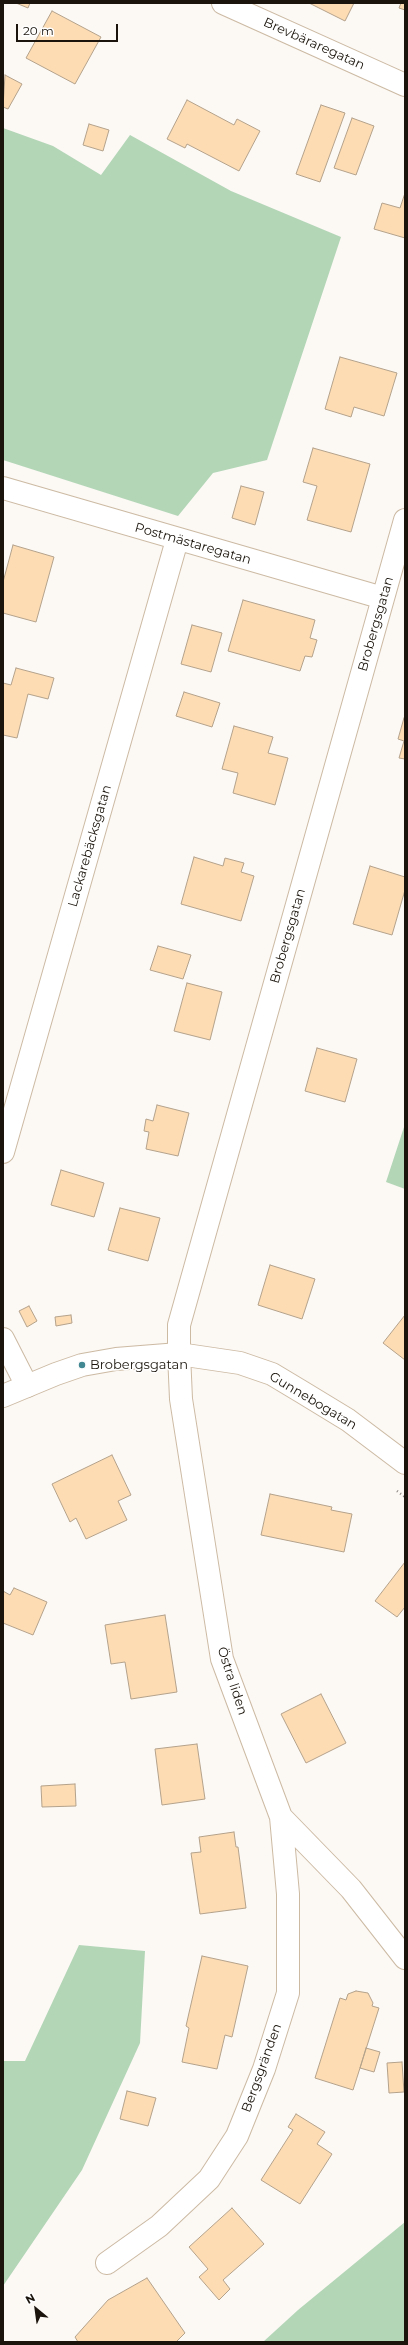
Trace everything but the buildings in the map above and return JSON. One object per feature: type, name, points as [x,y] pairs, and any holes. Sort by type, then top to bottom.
[{"type":"street","name":"Brevbäraregatan","points":[[223,3],[405,85]]},
{"type":"street","name":"Postmästaregatan","points":[[3,488],[177,540],[384,598]]},
{"type":"street","name":"Brobergsgatan","points":[[179,1354],[179,1325],[405,520]]},
{"type":"street","name":"Lackarebäcksgatan","points":[[3,1152],[177,540]]},
{"type":"street","points":[[3,1339],[27,1386]]},
{"type":"street","name":"Gunnebogatan","points":[[3,1396],[82,1365],[129,1357],[179,1354],[240,1363],[272,1374],[348,1420],[405,1463]]},
{"type":"street","name":"Östra liden","points":[[179,1354],[181,1399],[222,1659],[281,1817],[351,1889],[405,1958]]},
{"type":"street","name":"Bergsgränden","points":[[107,2263],[159,2226],[209,2179],[237,2136],[261,2076],[288,1993],[288,1894],[281,1817]]},
{"type":"green space","points":[[3,128],[53,146],[101,175],[130,135],[231,191],[341,237],[267,460],[213,473],[178,516],[3,460]]},
{"type":"green space","points":[[405,1124],[405,1189],[386,1182]]},
{"type":"green space","points":[[79,1945],[145,1951],[140,2043],[82,2170],[3,2286],[3,2061],[25,2061]]},
{"type":"green space","points":[[405,2222],[405,2342],[263,2342],[298,2310]]},
{"type":"place","name":"Brobergsgatan","points":[[82,1365]]}]
